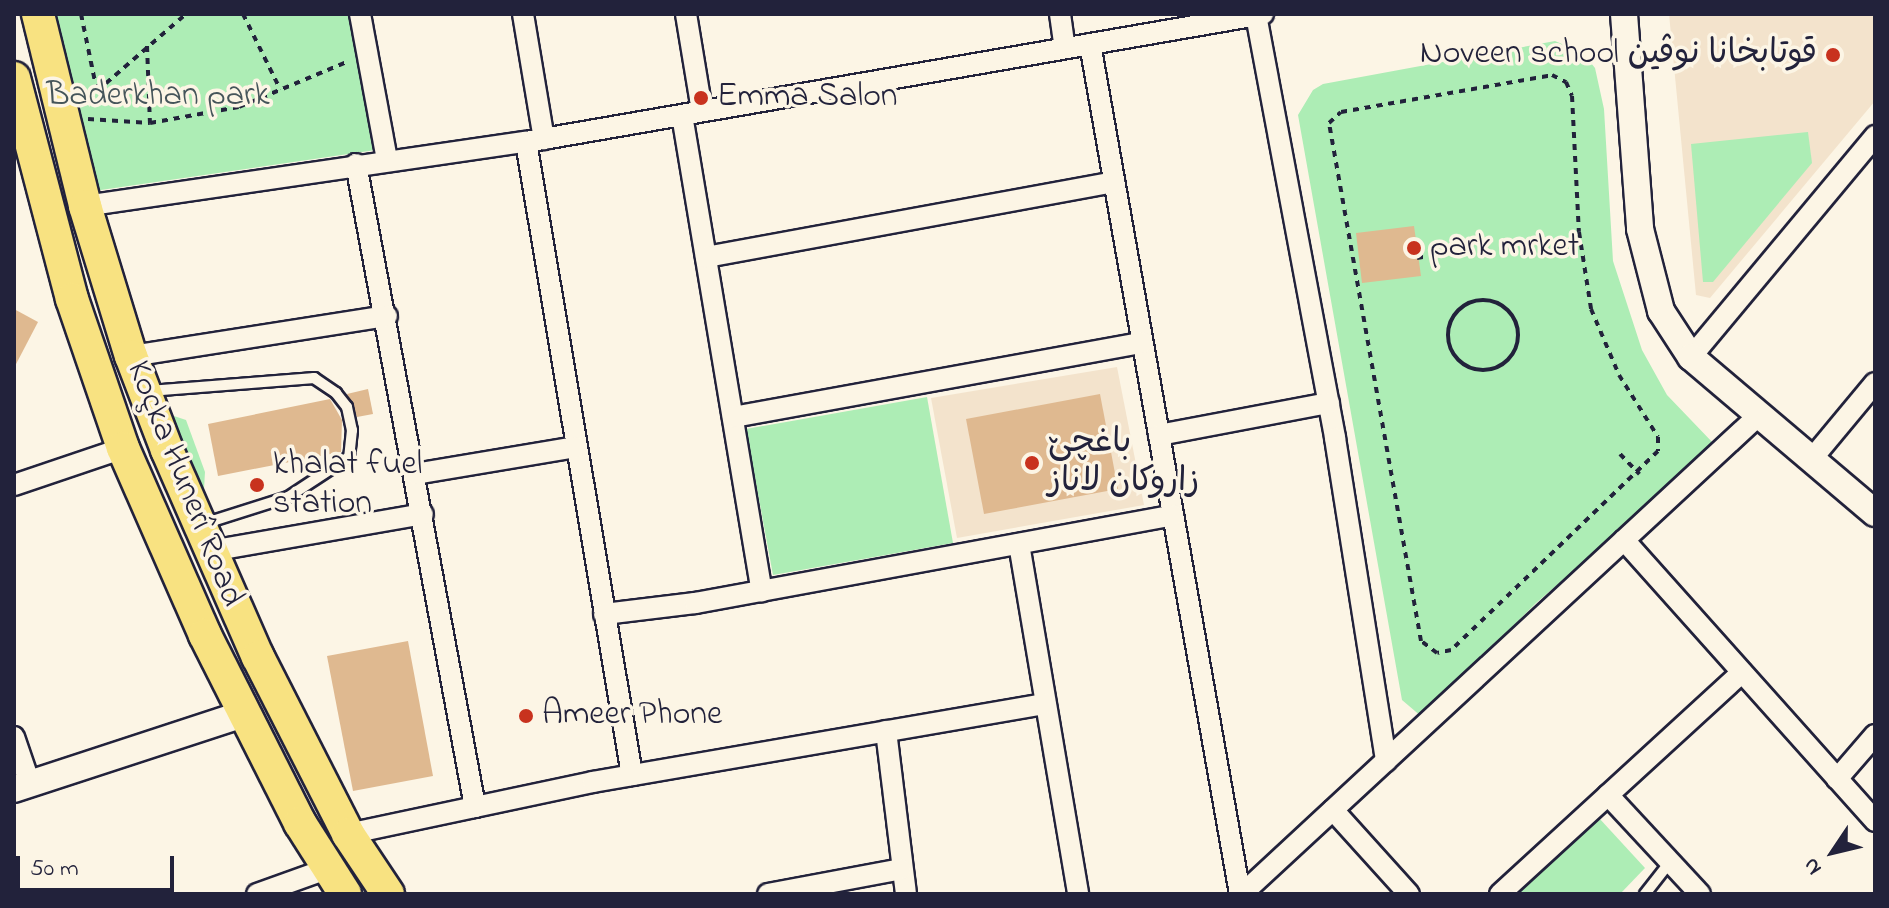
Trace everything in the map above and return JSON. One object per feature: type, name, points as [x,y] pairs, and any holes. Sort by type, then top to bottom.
[{"type":"main road","points":[[38,14],[85,206],[144,392],[205,538],[348,834],[388,894]]},
{"type":"main road","name":"Koçka Hunerî Road","points":[[14,78],[23,152],[123,448],[205,635],[336,881]]},
{"type":"main road","points":[[72,299],[109,286]]},
{"type":"street","points":[[360,14],[387,159]]},
{"type":"street","points":[[523,14],[535,140],[576,447],[632,775]]},
{"type":"street","points":[[686,14],[706,257],[762,591]]},
{"type":"street","points":[[1060,14],[1065,48]]},
{"type":"street","points":[[1624,14],[1644,257],[1661,311],[1691,357],[1875,513]]},
{"type":"street","points":[[85,206],[387,159],[535,140],[1231,17],[1260,15],[1329,403],[1386,761]]},
{"type":"street","points":[[1090,44],[1241,894]]},
{"type":"street","points":[[1691,357],[1875,136]]},
{"type":"street","points":[[356,164],[387,316],[475,807]]},
{"type":"street","points":[[706,257],[1114,182]]},
{"type":"street","points":[[131,356],[387,316]]},
{"type":"street","points":[[733,417],[1142,343]]},
{"type":"street","points":[[1811,460],[1875,383]]},
{"type":"street","points":[[1159,435],[1329,403]]},
{"type":"street","points":[[1241,894],[1758,416]]},
{"type":"street","points":[[415,474],[576,447]]},
{"type":"street","points":[[14,485],[123,448]]},
{"type":"street","points":[[205,538],[423,514]]},
{"type":"street","points":[[604,614],[762,591],[1173,515]]},
{"type":"street","points":[[1624,540],[1875,821]]},
{"type":"street","points":[[1019,544],[1078,894]]},
{"type":"street","points":[[1500,894],[1742,672]]},
{"type":"street","points":[[348,834],[632,775],[1045,704]]},
{"type":"street","points":[[14,737],[22,787],[246,713]]},
{"type":"street","points":[[886,731],[906,894]]},
{"type":"street","points":[[1837,779],[1875,735]]},
{"type":"street","points":[[1608,795],[1700,894]]},
{"type":"street","points":[[1333,810],[1409,894]]},
{"type":"street","points":[[768,894],[901,869]]},
{"type":"street","points":[[257,894],[336,881]]},
{"type":"lane","points":[[144,392],[314,378],[336,393],[347,407],[352,430],[349,457],[325,477],[205,538]]},
{"type":"lane","points":[[1645,894],[1670,862]]},
{"type":"path","points":[[81,14],[97,91],[186,14]]},
{"type":"path","points":[[243,14],[280,89]]},
{"type":"path","points":[[147,46],[150,123]]},
{"type":"path","points":[[77,119],[150,123],[239,107],[358,57]]},
{"type":"path","points":[[1552,75],[1566,82],[1572,96],[1579,232],[1591,309],[1619,375],[1658,437],[1658,451],[1639,474],[1451,650],[1437,653],[1426,647],[1327,133],[1335,117],[1552,75]]},
{"type":"path","points":[[1417,258],[1469,249]]},
{"type":"path","points":[[1468,303],[1502,306],[1516,324],[1511,356],[1493,369],[1461,363],[1448,343],[1451,320],[1468,303]]},
{"type":"path","points":[[1620,454],[1639,474]]},
{"type":"shaded area","points":[[1669,14],[1875,14],[1875,101],[1710,298],[1696,295]]},
{"type":"shaded area","points":[[1117,367],[1144,505],[957,538],[931,398]]},
{"type":"green space","name":"Baderkhan park","points":[[51,14],[350,14],[376,150],[94,191]]},
{"type":"green space","points":[[1555,41],[1583,53],[1595,68],[1604,109],[1613,261],[1642,350],[1667,395],[1714,444],[1709,455],[1536,603],[1422,717],[1402,700],[1298,115],[1313,90],[1323,84]]},
{"type":"green space","points":[[1808,132],[1812,163],[1713,282],[1703,282],[1691,144]]},
{"type":"green space","points":[[927,397],[953,543],[773,575],[746,429]]},
{"type":"green space","points":[[174,416],[186,420],[205,472],[204,489],[187,497],[160,417]]},
{"type":"green space","points":[[1599,818],[1645,868],[1620,894],[1515,894]]},
{"type":"building","points":[[1414,226],[1421,276],[1362,283],[1356,233]]},
{"type":"building","points":[[14,309],[38,322],[14,368]]},
{"type":"building","points":[[368,389],[373,414],[357,417],[347,394]]},
{"type":"building","points":[[1100,394],[1118,489],[984,514],[966,419]]},
{"type":"building","points":[[330,399],[342,420],[341,452],[218,476],[208,424]]},
{"type":"building","points":[[408,641],[433,776],[353,791],[327,656]]},
{"type":"place","name":"Noveen school قوتابخانا نوڤين","points":[[1833,55]]},
{"type":"place","name":"Emma Salon","points":[[701,98]]},
{"type":"place","name":"park mrket","points":[[1414,248]]},
{"type":"place","name":"باغچێ زاروكان لاناز","points":[[1032,463]]},
{"type":"place","name":"khalat fuel station","points":[[257,485]]},
{"type":"place","name":"Ameer Phone","points":[[526,716]]}]
